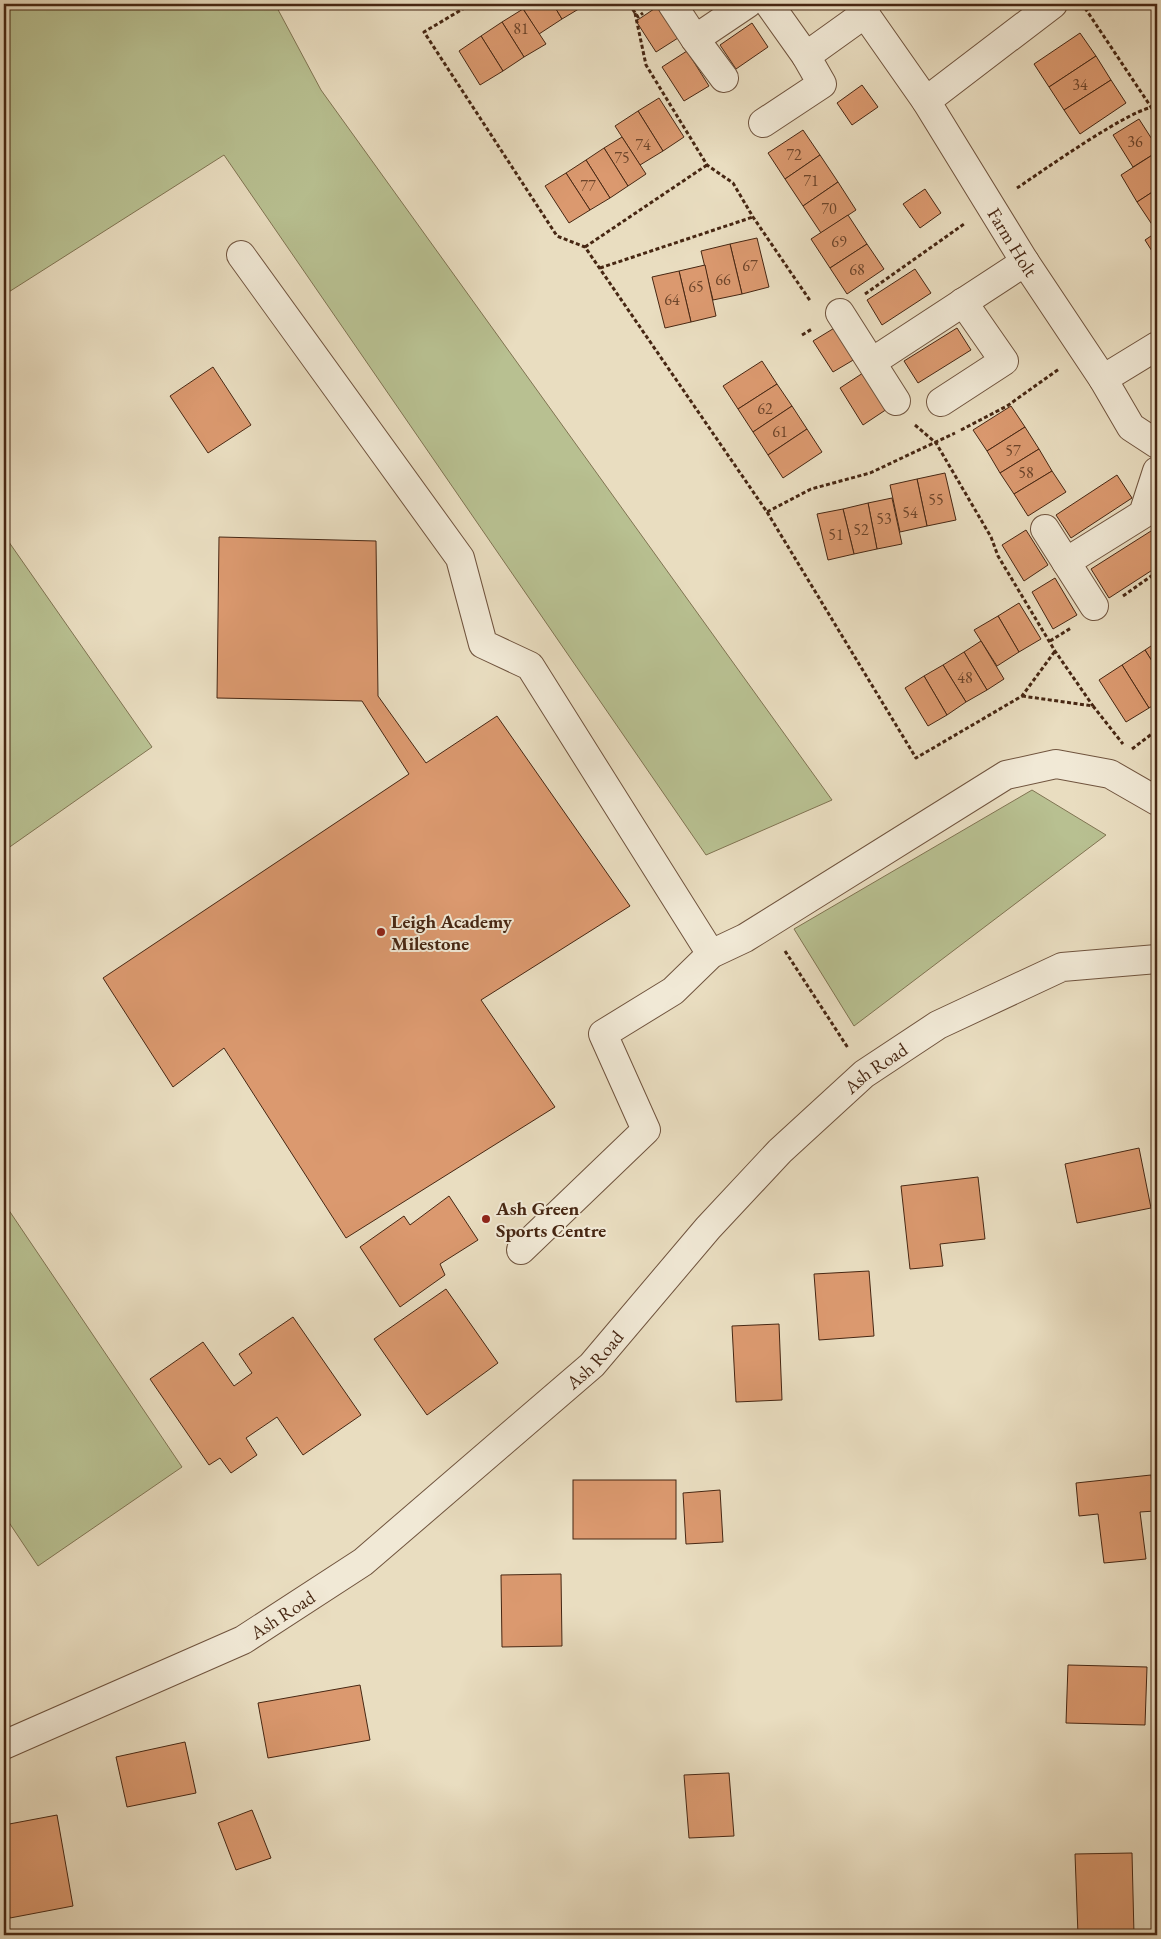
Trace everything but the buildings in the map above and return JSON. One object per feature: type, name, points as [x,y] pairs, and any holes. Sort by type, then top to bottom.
[{"type":"street","points":[[672,4],[724,78]]},
{"type":"street","points":[[696,39],[747,4]]},
{"type":"street","points":[[763,123],[822,84],[806,56],[768,4]]},
{"type":"street","points":[[926,101],[1053,4]]},
{"type":"street","points":[[806,56],[862,9]]},
{"type":"street","name":"Farm Holt","points":[[862,9],[926,101],[1025,262],[1103,379],[1131,427],[1157,444]]},
{"type":"street","points":[[241,255],[460,558],[483,644],[530,666],[711,954]]},
{"type":"street","points":[[872,362],[1025,262]]},
{"type":"street","points":[[941,402],[1004,361],[963,302]]},
{"type":"street","points":[[840,313],[896,401]]},
{"type":"street","points":[[1103,379],[1157,346]]},
{"type":"street","points":[[1066,562],[1143,514],[1157,471]]},
{"type":"street","points":[[1045,529],[1094,606]]},
{"type":"street","points":[[521,1250],[646,1130],[603,1034],[673,991],[711,954],[745,938],[1006,775],[1056,764],[1110,774],[1157,801]]},
{"type":"street","name":"Ash Road","points":[[4,1745],[242,1640],[363,1562],[592,1365],[708,1228],[780,1151],[864,1074],[938,1026],[1062,967],[1157,959]]},
{"type":"path","points":[[471,4],[424,32],[557,236],[584,247],[600,268],[767,512],[916,758],[1022,696],[1055,651]]},
{"type":"path","points":[[629,4],[638,17]]},
{"type":"path","points":[[1082,4],[1157,116]]},
{"type":"path","points":[[635,13],[646,65],[707,165],[733,183],[753,217],[813,306]]},
{"type":"path","points":[[584,247],[707,165]]},
{"type":"path","points":[[600,268],[753,217]]},
{"type":"path","points":[[767,512],[811,489],[870,473],[936,443],[1007,406],[1084,351]]},
{"type":"path","points":[[936,443],[991,537],[998,556],[1055,651],[1093,706],[1135,756]]},
{"type":"path","points":[[1022,696],[1093,706]]},
{"type":"path","points":[[1129,751],[1157,730]]},
{"type":"path","points":[[768,923],[864,1074]]},
{"type":"green space","points":[[4,4],[275,4],[321,90],[832,800],[706,855],[224,155],[4,295]]},
{"type":"green space","points":[[4,535],[152,747],[4,851]]},
{"type":"green space","points":[[1032,790],[1106,835],[854,1026],[794,929]]},
{"type":"green space","points":[[4,1203],[182,1467],[38,1566],[4,1515]]},
{"type":"place","name":"Leigh Academy Milestone","points":[[381,932]]},
{"type":"place","name":"Ash Green Sports Centre","points":[[486,1219]]}]
